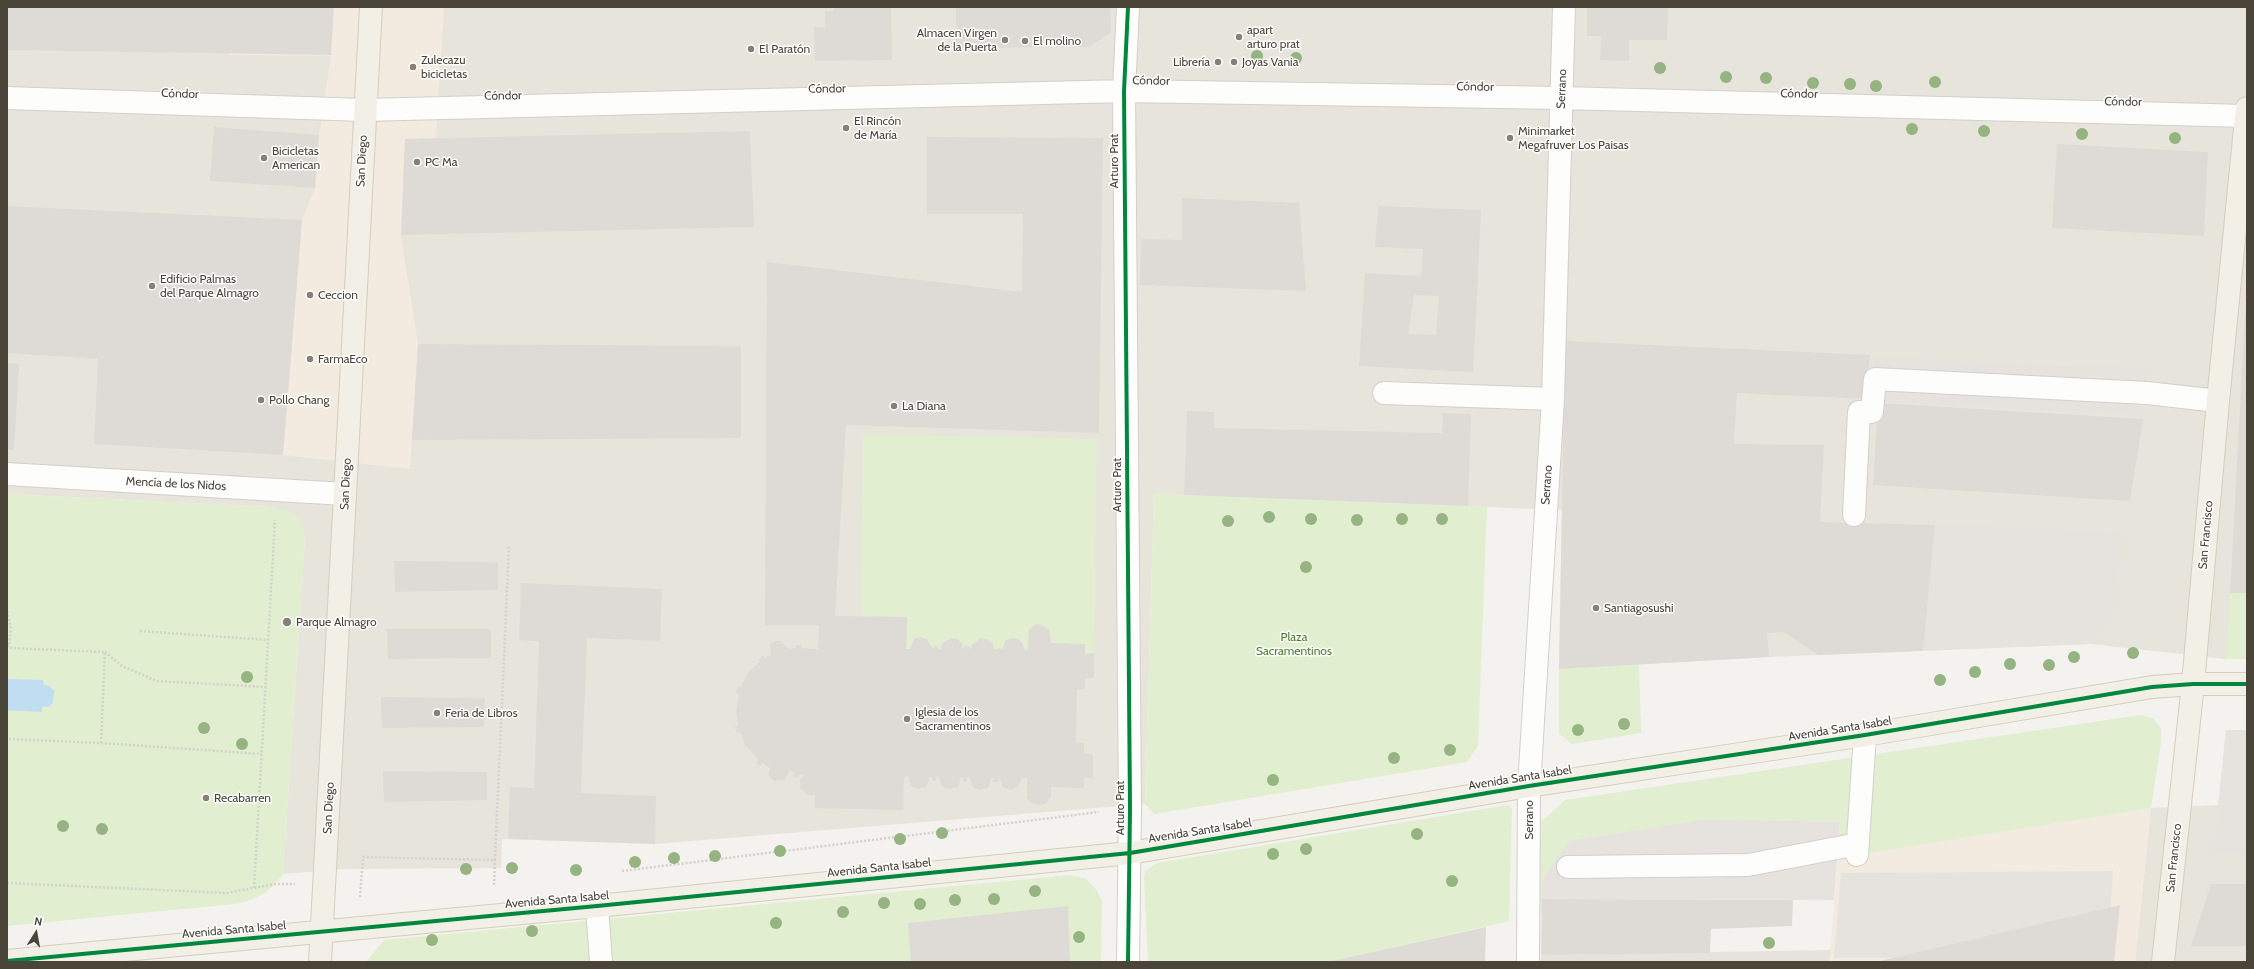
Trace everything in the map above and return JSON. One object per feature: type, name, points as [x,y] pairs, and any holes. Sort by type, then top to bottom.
[{"type":"main road","name":"San Diego","points":[[320,962],[364,110],[372,7]]},
{"type":"main road","name":"San Francisco","points":[[2163,962],[2193,684],[2218,401],[2247,113]]},
{"type":"main road","name":"Avenida Santa Isabel","points":[[19,961],[1130,853],[1529,786],[1864,735],[2152,687],[2193,684],[2247,684]]},
{"type":"street","name":"Arturo Prat","points":[[1128,7],[1124,91],[1130,808],[1128,962]]},
{"type":"street","name":"Serrano","points":[[1528,962],[1529,786],[1553,399],[1564,7]]},
{"type":"street","name":"Cóndor","points":[[7,98],[364,110],[1124,91],[1561,98],[2247,113]]},
{"type":"street","points":[[1854,515],[1859,412],[1872,412],[1876,379],[2147,393],[2218,401]]},
{"type":"street","points":[[1384,393],[1553,399]]},
{"type":"street","name":"Mencía de los Nidos","points":[[7,474],[345,494]]},
{"type":"street","points":[[1568,867],[1748,865],[1858,849],[1864,735]]},
{"type":"street","points":[[597,906],[601,962]]},
{"type":"path","points":[[254,888],[277,490]]},
{"type":"path","points":[[494,886],[509,545]]},
{"type":"path","points":[[7,612],[11,628],[8,647],[104,652],[122,666],[157,681],[266,687]]},
{"type":"path","points":[[140,631],[268,640]]},
{"type":"path","points":[[101,743],[104,652]]},
{"type":"path","points":[[7,739],[101,743],[262,754]]},
{"type":"path","points":[[620,871],[1130,808]]},
{"type":"path","points":[[7,883],[227,893],[275,884],[345,881],[360,899],[363,857],[495,860]]},
{"type":"path","points":[[486,887],[502,885]]},
{"type":"shaded area","points":[[7,7],[2247,7],[2247,659],[2226,659],[2090,644],[1769,657],[1559,669],[1562,510],[1154,494],[1145,804],[655,844],[502,839],[501,868],[345,869],[283,874],[305,538],[276,508],[272,507],[7,494]]},
{"type":"shaded area","points":[[230,7],[444,7],[436,138],[405,139],[401,235],[418,344],[410,469],[283,455],[302,220],[315,188],[319,135],[331,56],[229,55]]},
{"type":"shaded area","points":[[1873,357],[2148,368],[2140,416],[1869,400]]},
{"type":"shaded area","points":[[1935,525],[2125,531],[2111,623],[2090,644],[1923,651]]},
{"type":"shaded area","points":[[2226,730],[2247,730],[2247,962],[2135,962],[2151,808],[2218,805]]},
{"type":"shaded area","points":[[2226,730],[2247,730],[2247,855],[2214,854]]},
{"type":"shaded area","points":[[2151,808],[2135,962],[1829,962],[1838,858]]},
{"type":"shaded area","points":[[1709,819],[1840,822],[1834,900],[1542,899],[1543,878],[1569,841]]},
{"type":"shaded area","points":[[2113,871],[2107,958],[1834,958],[1841,873]]},
{"type":"shaded area","points":[[1831,950],[1829,962],[1541,962],[1541,955]]},
{"type":"green space","points":[[863,434],[1097,439],[1094,653],[1085,654],[1085,644],[1051,643],[1049,629],[1039,625],[1034,626],[1029,630],[1028,650],[1006,640],[1002,650],[1000,648],[994,650],[990,642],[981,638],[972,645],[971,650],[969,647],[965,646],[963,650],[959,642],[951,638],[942,644],[941,650],[934,646],[934,649],[926,639],[920,637],[914,639],[910,649],[906,649],[907,617],[861,616]]},
{"type":"green space","name":"Parque Almagro","points":[[7,494],[272,507],[286,510],[299,519],[304,530],[305,538],[283,874],[273,886],[262,894],[249,900],[234,904],[7,926]]},
{"type":"green space","name":"Plaza Sacramentinos","points":[[1154,494],[1487,507],[1478,746],[1467,762],[1154,814],[1145,804]]},
{"type":"green space","points":[[2230,593],[2247,593],[2247,659],[2226,659]]},
{"type":"green space","points":[[1639,664],[1641,733],[1572,744],[1559,734],[1559,669]]},
{"type":"green space","points":[[2141,715],[2153,718],[2161,728],[2161,742],[2151,808],[1838,858],[1840,822],[1709,819],[1543,878],[1542,913],[1538,914],[1541,822],[1565,800]]},
{"type":"green space","points":[[1508,805],[1512,809],[1509,921],[1329,962],[1148,962],[1144,878],[1145,871],[1157,863]]},
{"type":"green space","points":[[1071,875],[1086,879],[1095,888],[1102,900],[1101,962],[366,962],[384,940]]},
{"type":"water","points":[[7,679],[43,680],[44,685],[49,686],[54,690],[53,703],[48,707],[42,707],[42,712],[7,710]]},
{"type":"building","points":[[7,7],[334,7],[331,55],[7,50]]},
{"type":"building","points":[[834,7],[891,7],[892,60],[815,61],[814,27],[825,27],[825,11],[834,11]]},
{"type":"building","points":[[956,7],[1110,7],[1111,32],[1089,47],[956,48]]},
{"type":"building","points":[[1587,7],[1668,7],[1667,40],[1629,40],[1629,61],[1600,60],[1601,36],[1587,36]]},
{"type":"building","name":"Bicicletas American","points":[[214,127],[319,135],[315,188],[210,181]]},
{"type":"building","points":[[750,131],[754,227],[401,235],[405,139]]},
{"type":"building","points":[[927,137],[1103,138],[1099,433],[846,425],[835,616],[907,617],[906,649],[910,649],[914,639],[920,637],[926,639],[934,649],[934,646],[941,650],[942,644],[951,638],[957,639],[962,643],[963,650],[965,646],[969,646],[971,650],[972,645],[981,638],[988,640],[993,644],[994,650],[1000,648],[1002,650],[1006,640],[1012,638],[1018,639],[1023,644],[1024,650],[1028,650],[1029,630],[1035,625],[1039,624],[1049,629],[1051,643],[1085,644],[1085,654],[1094,653],[1094,678],[1085,678],[1085,689],[1077,689],[1076,743],[1084,743],[1084,754],[1093,754],[1093,778],[1084,778],[1084,788],[1051,787],[1051,797],[1046,803],[1039,806],[1030,802],[1027,798],[1027,778],[1022,778],[1018,787],[1011,790],[1003,787],[999,777],[998,782],[993,782],[994,778],[991,778],[988,788],[980,790],[973,787],[969,777],[967,777],[967,782],[963,781],[963,777],[961,777],[958,787],[950,789],[942,787],[939,777],[936,777],[936,781],[932,781],[932,777],[930,777],[926,787],[918,789],[911,786],[908,776],[904,777],[903,810],[815,808],[815,795],[808,795],[800,788],[800,779],[805,775],[800,774],[798,778],[793,776],[795,772],[789,771],[785,780],[774,781],[768,774],[770,768],[762,763],[760,766],[756,763],[758,759],[745,745],[740,732],[737,733],[735,727],[738,726],[736,712],[739,694],[736,693],[738,686],[741,687],[750,670],[760,662],[758,660],[763,655],[765,658],[771,655],[770,644],[775,641],[781,641],[788,649],[796,648],[796,645],[802,645],[801,648],[818,649],[819,625],[765,625],[767,262],[1022,292],[1023,214],[927,214]]},
{"type":"building","points":[[2057,144],[2208,152],[2204,236],[2052,228]]},
{"type":"building","points":[[1182,198],[1299,203],[1306,291],[1140,285],[1141,239],[1182,240]]},
{"type":"building","name":"Edificio Palmas del Parque Almagro","points":[[7,206],[302,220],[283,455],[94,444],[98,359],[7,353]]},
{"type":"building","points":[[1378,206],[1481,210],[1477,297],[1473,297],[1477,298],[1473,372],[1359,366],[1365,273],[1421,276],[1423,249],[1375,247]],"holes":[[[1414,295],[1439,296],[1436,335],[1408,334]]]},
{"type":"building","points":[[2245,313],[2247,313],[2247,593],[2230,593]]},
{"type":"building","points":[[1565,341],[1870,355],[1866,399],[1737,393],[1734,444],[1824,445],[1820,522],[1935,525],[1923,651],[1818,655],[1784,632],[1767,633],[1769,657],[1559,669]]},
{"type":"building","points":[[418,344],[741,346],[741,438],[412,440]]},
{"type":"building","points":[[7,363],[19,364],[14,450],[7,449]]},
{"type":"building","points":[[1878,403],[2143,419],[2130,501],[1873,485]]},
{"type":"building","points":[[1187,411],[1214,412],[1214,428],[1442,433],[1443,413],[1471,414],[1468,506],[1184,495]]},
{"type":"building","points":[[394,561],[498,562],[498,590],[395,592]]},
{"type":"building","points":[[521,583],[662,589],[660,641],[587,638],[581,793],[656,796],[655,844],[508,839],[510,787],[534,788],[539,641],[519,640]]},
{"type":"building","points":[[387,629],[491,629],[491,658],[388,659]]},
{"type":"building","points":[[381,697],[485,698],[484,727],[382,728]]},
{"type":"building","points":[[383,771],[487,772],[487,800],[384,802]]},
{"type":"building","points":[[2211,884],[2247,884],[2247,946],[2191,946]]},
{"type":"building","points":[[1542,899],[1793,900],[1792,926],[1711,929],[1710,953],[1541,955]]},
{"type":"building","points":[[2120,905],[2114,962],[1880,962],[1880,961]]},
{"type":"building","points":[[1068,906],[1070,962],[911,962],[908,923]]},
{"type":"building","points":[[1486,927],[1485,962],[1332,962],[1332,961]]},
{"type":"cycle path","points":[[1128,7],[1124,91],[1130,808],[1128,962]]},
{"type":"cycle path","points":[[7,961],[597,906],[1130,853],[1529,786],[1865,735],[2152,687],[2193,684],[2247,684]]},
{"type":"place","name":"apart arturo prat","points":[[1239,37]]},
{"type":"place","name":"Almacen Virgen de la Puerta","points":[[1005,40]]},
{"type":"place","name":"El molino","points":[[1025,41]]},
{"type":"place","name":"El Paratón","points":[[751,49]]},
{"type":"place","name":"Librería","points":[[1218,62]]},
{"type":"place","name":"Joyas Vania","points":[[1234,62]]},
{"type":"place","name":"Zulecazu bicicletas","points":[[413,67]]},
{"type":"place","name":"El Rincón de María","points":[[846,128]]},
{"type":"place","name":"Minimarket Megafruver Los Paisas","points":[[1510,138]]},
{"type":"place","name":"Bicicletas American","points":[[264,158]]},
{"type":"place","name":"PC Ma","points":[[417,162]]},
{"type":"place","name":"Edificio Palmas del Parque Almagro","points":[[152,286]]},
{"type":"place","name":"Ceccion","points":[[310,295]]},
{"type":"place","name":"FarmaEco","points":[[310,359]]},
{"type":"place","name":"Pollo Chang","points":[[261,400]]},
{"type":"place","name":"La Diana","points":[[894,406]]},
{"type":"place","name":"Santiagosushi","points":[[1596,608]]},
{"type":"place","name":"Parque Almagro","points":[[287,622]]},
{"type":"place","name":"Feria de Libros","points":[[437,713]]},
{"type":"place","name":"Iglesia de los Sacramentinos","points":[[907,719]]},
{"type":"place","name":"Recabarren","points":[[206,798]]}]
